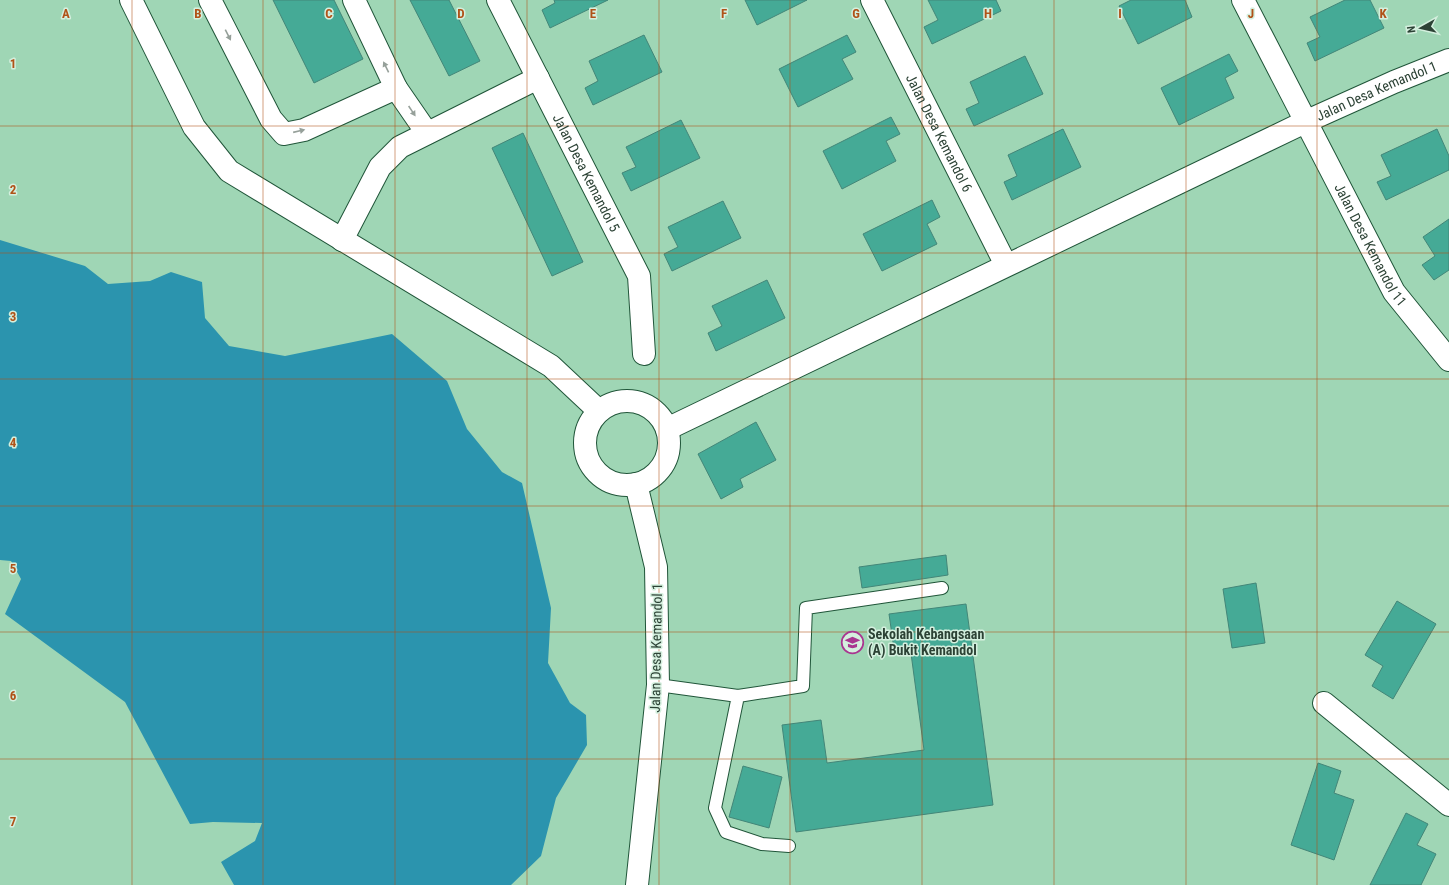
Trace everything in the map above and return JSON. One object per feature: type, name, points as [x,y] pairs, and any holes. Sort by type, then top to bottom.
[{"type":"street","points":[[210,0],[271,119],[284,134],[304,130],[396,88]]},
{"type":"street","points":[[354,0],[396,88],[427,134]]},
{"type":"street","name":"Jalan Desa Kemandol 5","points":[[498,0],[639,276],[644,354]]},
{"type":"street","name":"Jalan Desa Kemandol 6","points":[[872,0],[1006,265]]},
{"type":"street","name":"Jalan Desa Kemandol 11","points":[[1242,0],[1394,292],[1449,360]]},
{"type":"street","points":[[136,2],[194,127],[229,172],[551,366],[599,411]]},
{"type":"street","name":"Jalan Desa Kemandol 1","points":[[667,429],[1305,122],[1394,82],[1449,60]]},
{"type":"street","points":[[342,240],[380,166],[400,147],[538,78]]},
{"type":"street","points":[[624,401],[638,402],[651,408],[660,417],[667,429],[670,443],[667,457],[660,470],[649,479],[636,484],[622,485],[609,481],[598,473],[590,462],[586,449],[586,435],[591,422],[599,411],[611,404],[624,401]]},
{"type":"street","name":"Jalan Desa Kemandol 1","points":[[636,484],[656,567],[658,685],[637,885]]},
{"type":"street","points":[[1324,702],[1449,805]]},
{"type":"lane","points":[[658,685],[738,696],[803,686],[806,608],[942,588]]},
{"type":"lane","points":[[738,696],[715,808],[726,832],[762,844],[789,846]]},
{"type":"water","points":[[0,240],[85,266],[108,284],[150,281],[171,272],[202,282],[205,318],[229,346],[285,356],[392,334],[447,381],[467,429],[502,472],[522,483],[551,608],[548,663],[570,703],[586,715],[587,745],[556,798],[541,856],[511,885],[234,885],[221,862],[255,841],[262,823],[213,822],[190,824],[125,702],[5,614],[21,579],[11,561],[0,560]]},
{"type":"building","points":[[273,0],[334,0],[363,59],[314,83]]},
{"type":"building","points":[[410,0],[449,0],[480,61],[449,76]]},
{"type":"building","points":[[554,0],[608,0],[550,28],[542,10],[555,3]]},
{"type":"building","points":[[745,0],[807,0],[757,25]]},
{"type":"building","points":[[928,0],[996,0],[1001,11],[932,44],[924,27],[938,20]]},
{"type":"building","points":[[1131,0],[1185,0],[1192,17],[1138,44],[1119,6]]},
{"type":"building","points":[[1345,0],[1370,0],[1384,28],[1315,61],[1307,43],[1320,37],[1310,17]]},
{"type":"building","points":[[644,35],[662,72],[593,105],[585,88],[598,81],[589,61]]},
{"type":"building","points":[[847,35],[856,52],[842,59],[853,79],[798,107],[779,69]]},
{"type":"building","points":[[1229,54],[1238,71],[1225,78],[1234,98],[1179,125],[1161,88]]},
{"type":"building","points":[[1025,56],[1043,94],[974,126],[966,109],[979,103],[970,82]]},
{"type":"building","points":[[891,117],[900,134],[886,141],[896,161],[842,189],[823,151]]},
{"type":"building","points":[[681,120],[700,158],[631,191],[622,173],[636,167],[626,147]]},
{"type":"building","points":[[1063,129],[1081,167],[1012,200],[1004,182],[1017,176],[1008,155]]},
{"type":"building","points":[[1437,129],[1449,156],[1449,170],[1386,200],[1377,182],[1391,176],[1381,155]]},
{"type":"building","points":[[523,133],[583,262],[552,276],[492,148]]},
{"type":"building","points":[[932,200],[940,217],[927,224],[937,244],[882,271],[863,234]]},
{"type":"building","points":[[723,201],[741,238],[672,271],[664,254],[678,247],[668,227]]},
{"type":"building","points":[[1449,219],[1449,270],[1434,280],[1422,265],[1435,256],[1423,237]]},
{"type":"building","points":[[767,280],[785,318],[716,351],[708,333],[722,326],[712,306]]},
{"type":"building","points":[[756,422],[776,460],[740,479],[743,487],[721,499],[698,454]]},
{"type":"building","points":[[946,555],[948,575],[862,588],[859,567]]},
{"type":"building","points":[[1256,583],[1265,643],[1232,648],[1223,589]]},
{"type":"building","points":[[1397,601],[1436,624],[1393,699],[1372,686],[1383,666],[1365,655]]},
{"type":"building","points":[[966,604],[993,805],[796,832],[782,725],[821,720],[827,763],[924,750],[910,646],[894,649],[889,614]]},
{"type":"building","points":[[1318,763],[1341,771],[1334,793],[1354,800],[1334,860],[1291,845]]},
{"type":"building","points":[[743,766],[782,777],[769,828],[729,817]]},
{"type":"building","points":[[1406,813],[1428,824],[1417,845],[1436,854],[1421,885],[1370,885]]},
{"type":"place","name":"Sekolah Kebangsaan (A) Bukit Kemandol","points":[[852,642]]}]
